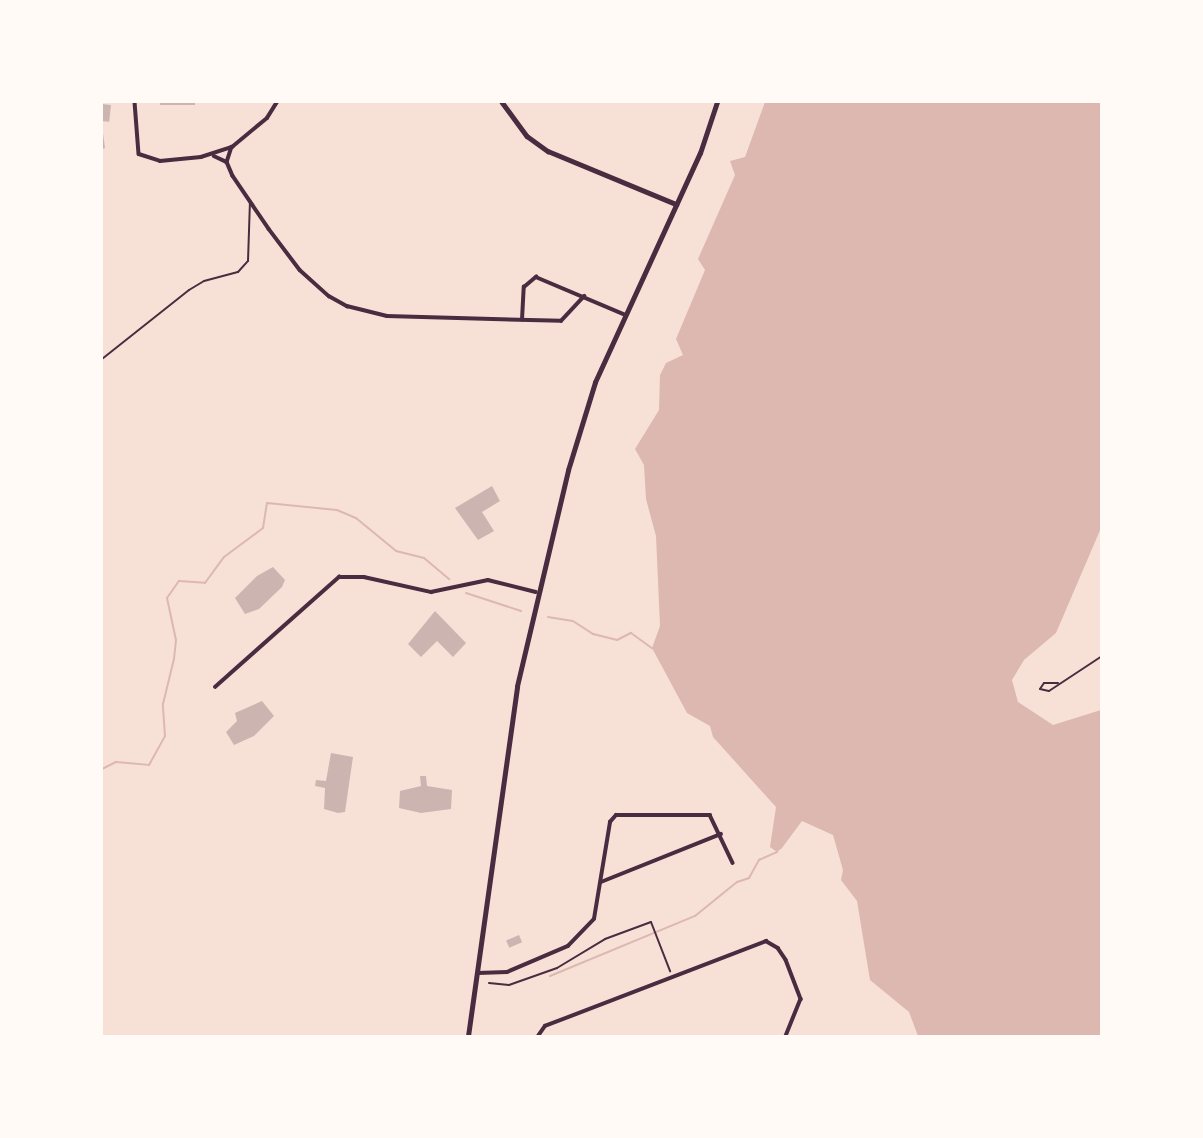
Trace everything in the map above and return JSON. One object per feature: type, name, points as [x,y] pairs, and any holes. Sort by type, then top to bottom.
[{"type":"main road","points":[[468,1037],[509,741],[536,592],[595,382],[676,204],[717,102]]},
{"type":"street","points":[[135,102],[139,154],[160,160],[212,155],[232,147],[267,118],[277,102]]},
{"type":"street","points":[[502,102],[527,136],[548,151],[676,204]]},
{"type":"street","points":[[227,163],[232,147]]},
{"type":"street","points":[[212,155],[227,163],[250,201],[300,270],[329,296],[347,306],[387,316],[561,321],[584,296]]},
{"type":"street","points":[[522,320],[524,286],[536,277],[626,315]]},
{"type":"street","points":[[215,687],[339,577],[364,578],[431,592],[488,580],[536,592]]},
{"type":"street","points":[[478,973],[507,972],[568,946],[594,919],[610,822],[616,814],[703,813],[714,818],[733,863]]},
{"type":"street","points":[[601,882],[721,834]]},
{"type":"street","points":[[538,1037],[545,1026],[752,943],[765,941],[778,948],[801,999],[786,1037]]},
{"type":"lane","points":[[102,359],[189,290],[204,281],[237,272],[247,261],[250,201]]},
{"type":"path","points":[[1058,683],[1044,683],[1040,689],[1046,693],[1101,656]]},
{"type":"path","points":[[489,983],[509,985],[557,968],[605,939],[651,922],[671,975]]},
{"type":"shaded area","points":[[765,102],[1101,102],[1101,528],[1056,633],[1024,660],[1012,680],[1018,702],[1053,725],[1101,710],[1101,1036],[918,1036],[909,1012],[870,980],[857,901],[841,880],[843,870],[833,835],[802,821],[782,848],[777,852],[770,847],[776,807],[713,737],[710,726],[687,713],[652,648],[660,626],[656,536],[646,499],[644,465],[635,449],[659,410],[660,375],[666,363],[683,355],[676,339],[705,270],[698,259],[735,175],[730,161],[745,157]]},
{"type":"building","points":[[160,102],[195,102],[195,105],[160,105]]},
{"type":"building","points":[[102,104],[111,105],[109,122],[102,121]]},
{"type":"building","points":[[102,126],[105,148],[102,149]]},
{"type":"building","points":[[492,486],[500,501],[482,512],[494,531],[478,540],[455,508]]},
{"type":"building","points":[[273,567],[285,580],[282,587],[259,609],[245,614],[235,598],[257,576]]},
{"type":"building","points":[[435,611],[466,643],[453,657],[437,641],[421,657],[408,644]]},
{"type":"building","points":[[262,701],[274,716],[254,736],[234,745],[226,732],[237,721],[235,713]]},
{"type":"building","points":[[331,753],[353,757],[345,812],[324,809],[325,788],[315,786],[316,780],[326,781]]},
{"type":"building","points":[[420,776],[426,776],[427,786],[452,790],[451,809],[421,813],[399,808],[400,791],[421,786]]},
{"type":"building","points":[[519,935],[522,942],[509,948],[506,940]]},
{"type":"waterway","points":[[102,769],[116,762],[149,765],[165,736],[163,704],[174,659],[176,640],[167,598],[179,581],[205,583],[224,557],[263,528],[267,503],[337,510],[356,518],[396,551],[424,558],[449,579]]},
{"type":"waterway","points":[[466,593],[521,611]]},
{"type":"waterway","points":[[548,617],[573,621],[593,634],[617,640],[631,633],[652,648]]},
{"type":"waterway","points":[[550,976],[695,916],[737,882],[749,878],[759,860],[777,852]]}]
